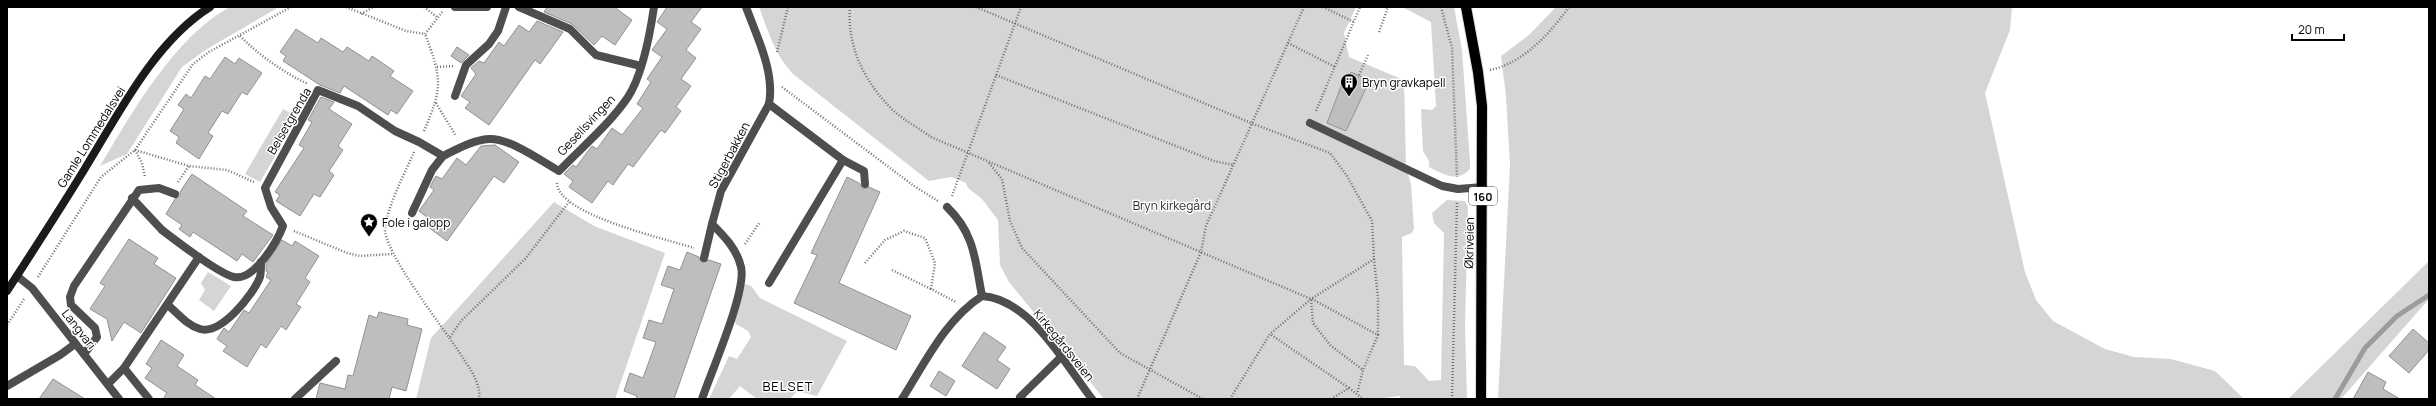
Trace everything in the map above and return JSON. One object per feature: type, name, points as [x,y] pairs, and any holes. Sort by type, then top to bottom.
[{"type":"main road","name":"Økriveien","points":[[1466,7],[1478,72],[1482,106],[1483,187],[1481,399]]},
{"type":"main road","name":"Økriveien","points":[[1478,399],[1480,386]]},
{"type":"street","points":[[455,7],[487,7]]},
{"type":"street","points":[[500,7],[510,7]]},
{"type":"street","points":[[455,96],[466,66],[489,44],[498,31],[506,7]]},
{"type":"street","points":[[519,7],[570,29],[596,55],[641,66]]},
{"type":"street","name":"Gesellsvingen","points":[[412,213],[432,170],[443,156],[463,147],[490,139],[503,140],[559,170],[606,124],[628,96],[641,66],[650,37],[654,7]]},
{"type":"street","name":"Stigerbakken","points":[[705,255],[721,192],[770,104],[771,80],[746,7]]},
{"type":"street","name":"Gamle Lommedalsvei","points":[[7,291],[120,110],[168,44],[205,8]]},
{"type":"street","name":"Belsetgrenda","points":[[265,188],[318,90],[358,106],[395,131],[419,142]]},
{"type":"street","points":[[770,104],[843,160],[864,171],[865,184]]},
{"type":"street","points":[[1310,123],[1442,186],[1458,188],[1483,187]]},
{"type":"street","points":[[419,142],[443,156]]},
{"type":"street","points":[[769,283],[843,160]]},
{"type":"street","points":[[84,354],[97,336],[95,328],[71,305],[70,297],[74,286],[132,198],[139,190],[159,188],[173,193]]},
{"type":"street","points":[[132,198],[162,230],[199,257],[233,277],[241,277],[252,271],[261,262],[277,240],[283,226],[270,207],[265,188]]},
{"type":"street","points":[[902,399],[942,336],[966,308],[982,296],[970,238],[960,220],[947,207]]},
{"type":"street","points":[[702,399],[740,288],[742,272],[736,256],[727,240],[712,224]]},
{"type":"street","points":[[108,384],[124,368],[199,257]]},
{"type":"street","points":[[168,305],[186,322],[201,329],[214,329],[237,311],[260,277],[261,262]]},
{"type":"street","name":"Langvari","points":[[16,276],[32,288],[119,399]]},
{"type":"street","name":"Kirkegårdsveien","points":[[982,296],[1010,303],[1034,324],[1092,399]]},
{"type":"street","points":[[7,386],[60,355],[75,344]]},
{"type":"street","points":[[1020,398],[1061,357]]},
{"type":"street","points":[[295,399],[336,361]]},
{"type":"street","points":[[124,368],[149,399]]},
{"type":"path","points":[[7,325],[32,288],[53,249],[101,177],[135,150],[194,64],[209,52],[291,7]]},
{"type":"path","points":[[346,7],[406,31],[425,34]]},
{"type":"path","points":[[361,14],[373,7]]},
{"type":"path","points":[[424,7],[436,16]]},
{"type":"path","points":[[425,34],[436,16],[447,7]]},
{"type":"path","points":[[777,54],[788,7]]},
{"type":"path","points":[[850,7],[852,38],[858,64],[887,105],[931,137],[1311,299],[1378,335]]},
{"type":"path","points":[[976,7],[1251,123],[1303,141],[1330,153],[1347,176],[1372,220],[1378,298],[1378,335],[1363,370],[1357,394]]},
{"type":"path","points":[[771,80],[914,186],[947,207],[1021,7]]},
{"type":"path","points":[[1137,399],[1201,252],[1206,226],[1304,7]]},
{"type":"path","points":[[1322,7],[1354,22]]},
{"type":"path","points":[[1303,141],[1360,7]]},
{"type":"path","points":[[1379,32],[1388,7]]},
{"type":"path","points":[[1478,72],[1499,68],[1519,57],[1550,32],[1569,7]]},
{"type":"path","points":[[425,34],[437,66],[439,84],[436,103],[398,189],[385,226],[386,235],[392,254],[450,337],[476,378],[479,399]]},
{"type":"path","points":[[240,36],[288,74],[318,90]]},
{"type":"path","points":[[1288,44],[1335,67]]},
{"type":"path","points":[[1359,75],[1368,55]]},
{"type":"path","points":[[996,75],[1214,161],[1234,165]]},
{"type":"path","points":[[436,103],[463,147]]},
{"type":"path","points":[[135,150],[189,166],[227,170],[265,188]]},
{"type":"path","points":[[135,150],[142,163],[147,188]]},
{"type":"path","points":[[987,161],[1002,179],[1010,221],[1022,248],[1120,353],[1203,399]]},
{"type":"path","points":[[173,193],[189,166]]},
{"type":"path","points":[[559,170],[557,186],[569,202],[596,216],[705,255]]},
{"type":"path","points":[[450,337],[461,321],[524,259],[569,202]]},
{"type":"path","points":[[736,256],[760,222]]},
{"type":"path","points":[[283,226],[347,253],[360,256],[392,254]]},
{"type":"path","points":[[865,263],[885,240],[904,231],[925,238],[935,262],[931,290]]},
{"type":"path","points":[[1230,399],[1270,334],[1311,299],[1374,259]]},
{"type":"path","points":[[892,270],[966,308]]},
{"type":"path","points":[[1311,299],[1314,323],[1330,345],[1363,370]]},
{"type":"path","points":[[1270,334],[1363,399]]},
{"type":"path","points":[[1331,399],[1349,388]]},
{"type":"green space","points":[[230,7],[279,7],[207,49],[182,67],[127,154],[100,166],[140,100],[173,56],[210,20]]},
{"type":"green space","name":"Bryn kirkegård","points":[[759,7],[1356,7],[1344,33],[1349,57],[1404,80],[1406,168],[1411,184],[1414,229],[1412,233],[1402,237],[1404,365],[1415,366],[1429,381],[1441,380],[1444,233],[1434,223],[1432,213],[1447,200],[1465,201],[1468,207],[1465,326],[1467,399],[1401,399],[1400,396],[1376,399],[1104,399],[1009,282],[1000,265],[998,220],[982,199],[968,188],[966,183],[951,177],[929,181],[793,74],[781,59],[769,34]]},
{"type":"green space","points":[[1402,7],[1454,7],[1462,50],[1470,162],[1470,169],[1460,176],[1450,176],[1429,167],[1429,161],[1423,151],[1421,109],[1432,110],[1436,106],[1431,22]]},
{"type":"green space","points":[[1556,7],[2012,7],[2010,30],[1985,93],[2025,272],[2036,300],[2053,321],[2105,349],[2134,357],[2171,359],[2215,371],[2244,399],[1498,399],[1510,165],[1506,96],[1501,56],[1529,35]]},
{"type":"green space","points":[[283,109],[298,117],[260,182],[245,174]]},
{"type":"green space","points":[[554,202],[594,226],[665,253],[615,399],[416,399],[431,338]]},
{"type":"green space","points":[[2429,261],[2429,299],[2341,399],[2288,399]]},
{"type":"green space","points":[[208,272],[231,286],[214,311],[199,300],[205,290],[201,283]]},
{"type":"green space","points":[[745,284],[751,286],[760,298],[847,341],[817,396],[797,391],[790,399],[757,399],[740,386],[729,399],[709,399],[729,356],[737,359],[751,337],[748,331],[736,324],[735,321]]},
{"type":"building","points":[[547,7],[614,7],[632,20],[615,45],[602,36],[594,45],[572,24],[544,12]]},
{"type":"building","points":[[667,7],[702,7],[691,22],[701,29],[686,50],[696,58],[681,79],[691,86],[676,107],[681,111],[665,133],[661,130],[633,167],[628,164],[613,185],[608,181],[592,203],[569,187],[573,181],[564,174],[573,165],[576,167],[592,146],[597,149],[612,128],[622,135],[643,108],[637,104],[651,82],[647,79],[662,57],[652,50],[667,29],[657,22]]},
{"type":"building","points":[[537,21],[563,32],[540,64],[535,60],[489,125],[465,108],[470,102],[461,96],[476,74],[471,68],[479,61],[484,63],[499,42],[504,46],[519,25],[529,32]]},
{"type":"building","points":[[296,29],[318,43],[321,38],[343,52],[347,47],[369,61],[372,56],[394,71],[390,76],[413,91],[397,114],[391,110],[388,115],[344,86],[340,93],[320,85],[283,61],[286,56],[280,52]]},
{"type":"building","points":[[457,47],[469,55],[461,63],[451,56]]},
{"type":"building","points":[[225,57],[235,64],[239,58],[262,73],[247,95],[242,92],[228,114],[222,111],[208,133],[213,136],[199,159],[176,143],[179,137],[170,131],[184,109],[178,105],[186,94],[191,98],[205,76],[210,79]]},
{"type":"building","name":"Bryn gravkapell","points":[[1351,72],[1366,79],[1364,85],[1367,86],[1346,131],[1327,123],[1345,76],[1348,78]]},
{"type":"building","points":[[321,97],[334,102],[329,109],[352,124],[338,146],[343,150],[329,171],[334,175],[320,197],[314,194],[300,216],[276,201],[280,195],[275,192],[304,148],[299,145],[312,122],[308,120]]},
{"type":"building","points":[[495,145],[519,162],[504,183],[494,176],[447,241],[424,224],[428,218],[419,211],[434,190],[430,187],[434,179],[436,176],[442,179],[457,158],[466,165],[481,146]]},
{"type":"building","points":[[192,174],[247,211],[243,216],[273,235],[253,262],[242,254],[237,261],[193,232],[190,237],[179,229],[182,225],[166,214],[175,199],[180,196],[180,192]]},
{"type":"building","points":[[847,177],[859,183],[863,189],[869,187],[880,192],[839,283],[911,316],[896,350],[794,303],[817,255],[811,253]]},
{"type":"building","points":[[129,239],[158,258],[154,264],[176,278],[141,333],[124,322],[112,341],[107,319],[90,309],[105,286],[100,283]]},
{"type":"building","points":[[282,240],[292,246],[295,241],[319,256],[305,278],[310,282],[296,304],[301,307],[286,330],[281,326],[266,348],[261,344],[247,367],[223,351],[227,346],[217,339],[224,328],[229,332],[244,310],[249,313],[271,280],[266,277],[268,272],[266,271],[266,264]]},
{"type":"building","points":[[687,252],[699,257],[702,263],[709,260],[721,264],[674,399],[636,399],[637,396],[624,391],[630,373],[643,378],[656,342],[643,338],[649,320],[662,324],[674,289],[661,285],[668,266],[680,270]]},
{"type":"building","points":[[379,312],[408,319],[407,325],[422,329],[406,391],[392,387],[389,399],[316,399],[320,383],[345,389],[348,375],[353,376],[369,315],[377,318]]},
{"type":"building","points":[[2413,329],[2429,343],[2429,350],[2409,373],[2389,356]]},
{"type":"building","points":[[984,332],[1006,347],[997,360],[1010,369],[997,389],[962,366]]},
{"type":"building","points":[[161,340],[184,355],[177,366],[198,380],[195,385],[216,399],[163,399],[167,393],[145,378],[152,368],[146,364]]},
{"type":"building","points":[[939,371],[955,381],[946,396],[930,386]]},
{"type":"building","points":[[2368,372],[2386,382],[2383,389],[2400,399],[2353,399]]},
{"type":"building","points":[[53,379],[85,399],[39,399]]},
{"type":"waterway","points":[[2335,399],[2365,348],[2397,316],[2429,295]]},
{"type":"place","name":"Bryn gravkapell","points":[[1349,97]]},
{"type":"place","name":"Fole i galopp","points":[[369,237]]},
{"type":"district","name":"BELSET","points":[[788,386]]}]
